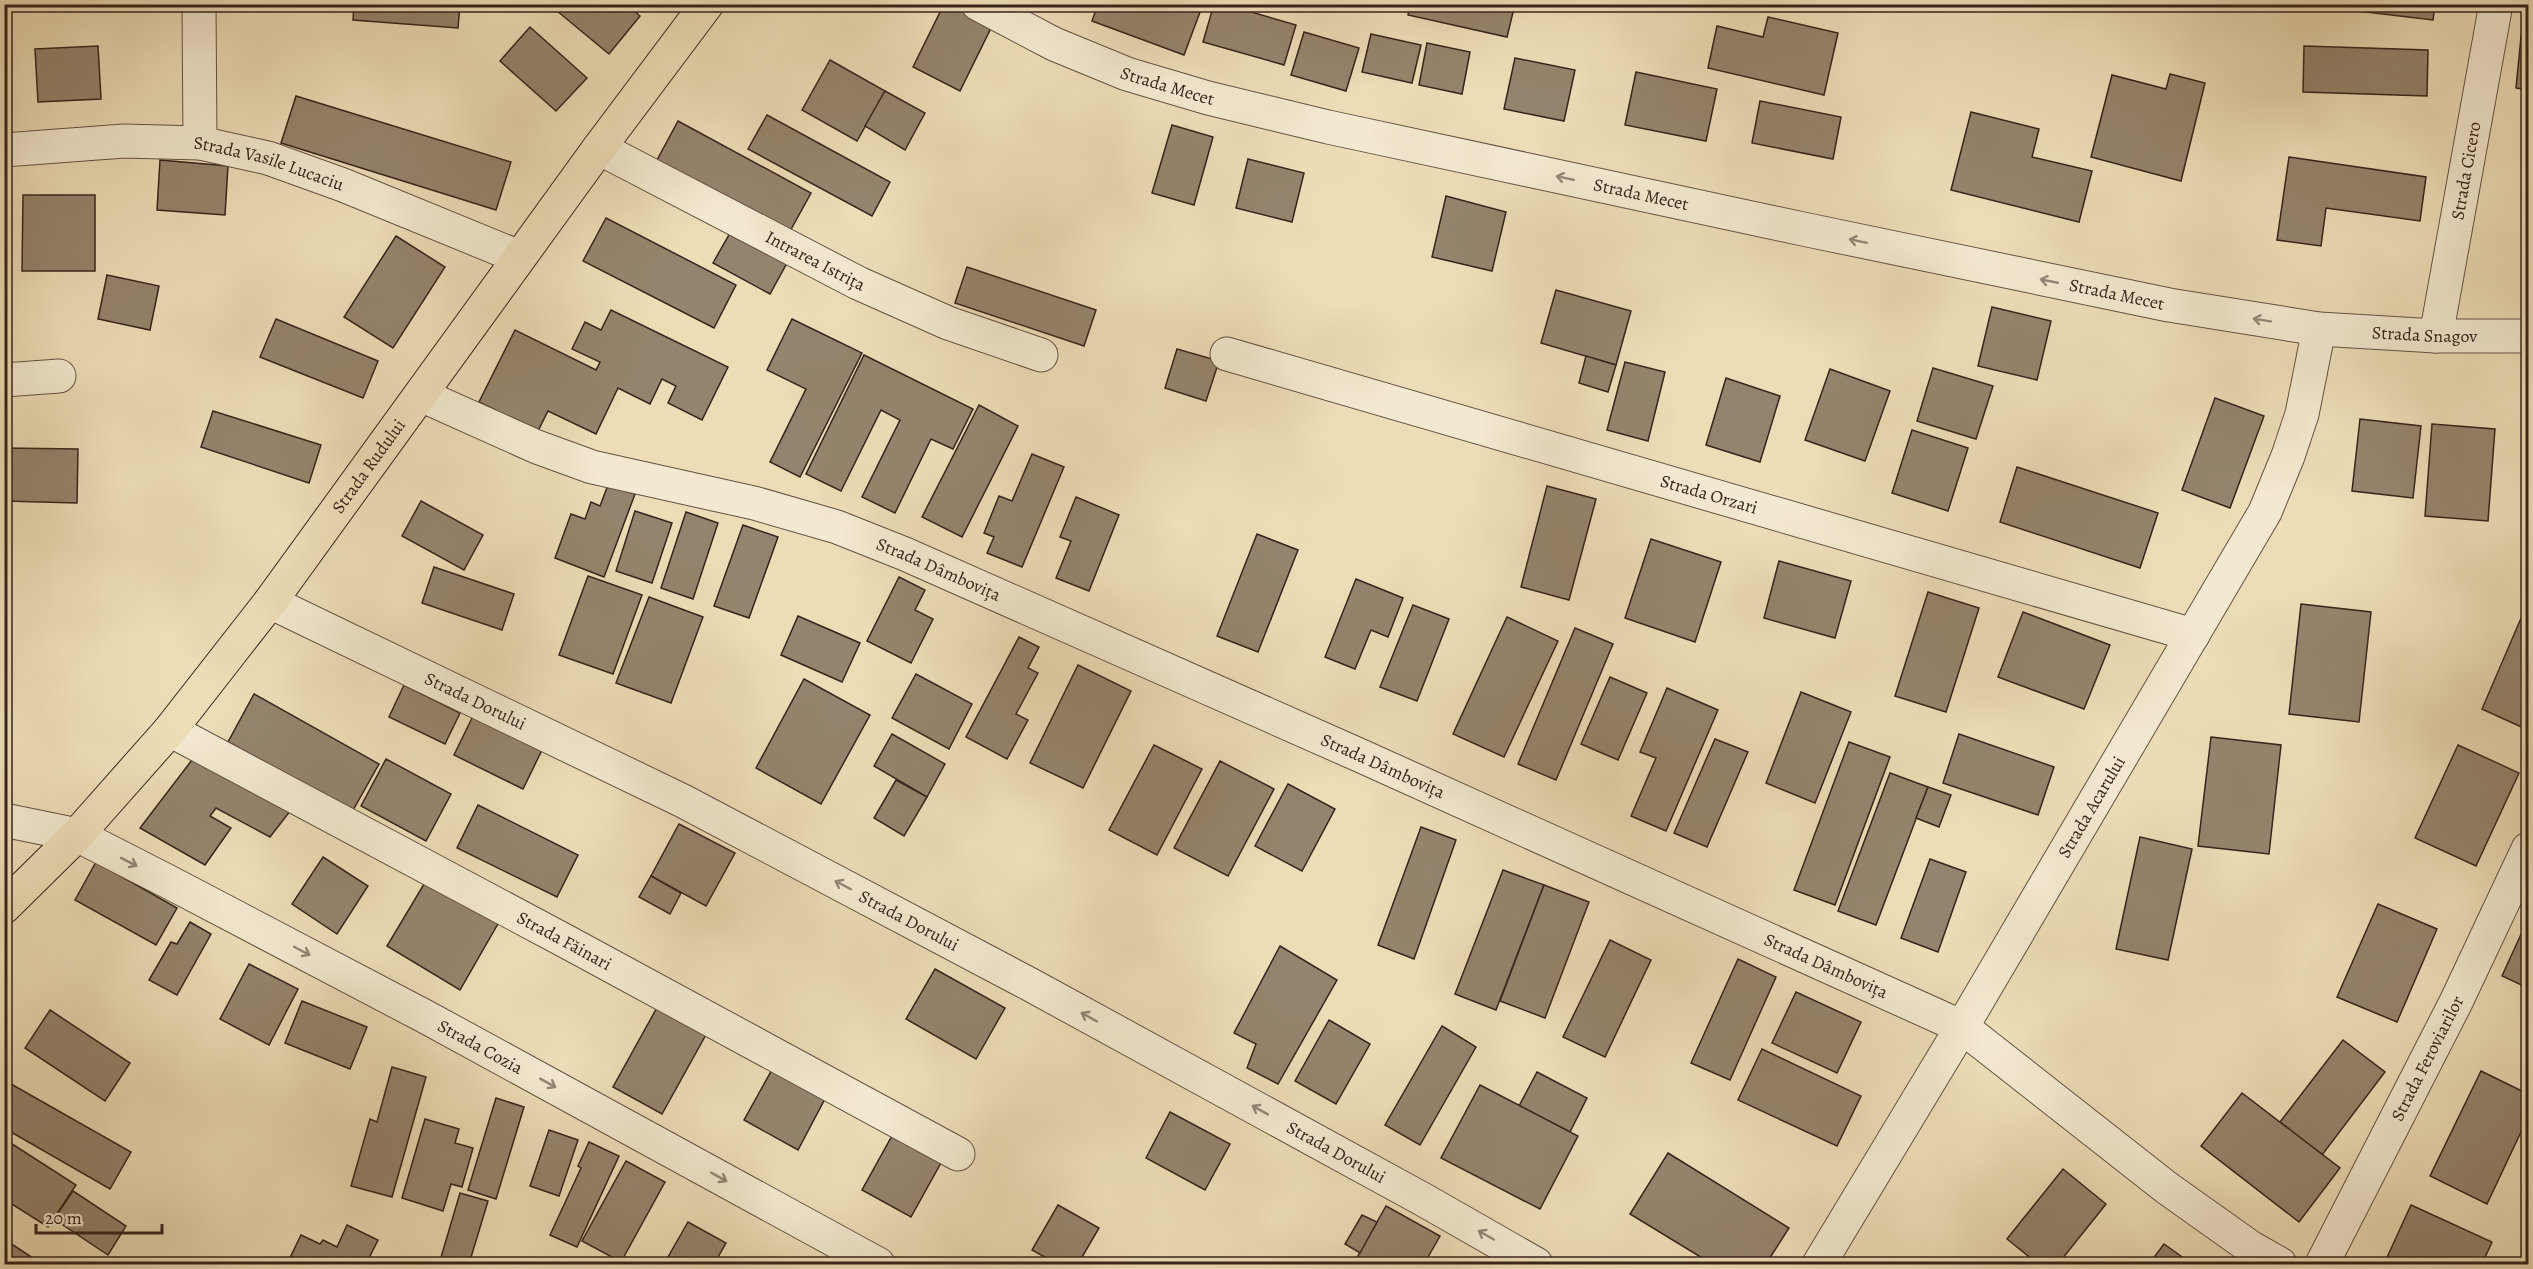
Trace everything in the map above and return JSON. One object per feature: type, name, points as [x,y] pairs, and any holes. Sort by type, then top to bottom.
[{"type":"main road","name":"Strada Rudului","points":[[4,907],[77,835],[170,730],[270,602],[519,257],[707,4]]},
{"type":"street","points":[[199,4],[200,143]]},
{"type":"street","name":"Strada Mecet","points":[[978,4],[1054,44],[1106,65],[1208,98],[1351,132],[2019,275],[2169,305],[2319,329]]},
{"type":"street","name":"Strada Cicero","points":[[2436,336],[2496,4]]},
{"type":"street","name":"Strada Vasile Lucaciu","points":[[4,150],[124,141],[200,143],[268,158],[343,185],[519,257]]},
{"type":"street","name":"Intrarea Istrița","points":[[599,148],[858,283],[948,323],[1041,355]]},
{"type":"street","name":"Strada Snagov","points":[[2319,329],[2436,336],[2529,336]]},
{"type":"street","name":"Strada Acarului","points":[[1819,1264],[1962,1027],[2265,512],[2302,414],[2319,329]]},
{"type":"street","name":"Strada Orzari","points":[[1227,354],[2193,635]]},
{"type":"street","points":[[4,380],[59,376]]},
{"type":"street","name":"Strada Dâmbovița","points":[[421,395],[537,447],[592,467],[754,503],[837,527],[905,554],[1359,754],[1962,1027],[2167,1188],[2250,1247],[2280,1264]]},
{"type":"street","name":"Strada Dorului","points":[[270,602],[683,801],[1031,985],[1424,1200],[1536,1264]]},
{"type":"street","name":"Strada Făinari","points":[[170,730],[569,942],[958,1155]]},
{"type":"street","name":"Strada Cozia","points":[[4,820],[77,835],[416,1012],[878,1264]]},
{"type":"street","name":"Strada Feroviarilor","points":[[2322,1264],[2456,1002],[2529,849]]},
{"type":"building","points":[[354,4],[460,4],[458,28],[353,20]]},
{"type":"building","points":[[563,4],[626,4],[640,16],[609,54],[557,11]]},
{"type":"building","points":[[944,4],[949,4],[992,26],[960,91],[913,67]]},
{"type":"building","points":[[1098,4],[1203,4],[1184,55],[1092,21]]},
{"type":"building","points":[[1214,4],[1224,4],[1296,25],[1284,65],[1203,42]]},
{"type":"building","points":[[1410,4],[1515,4],[1507,37],[1408,15]]},
{"type":"building","points":[[2298,4],[2435,4],[2433,20]]},
{"type":"building","points":[[1768,17],[1838,33],[1824,95],[1708,68],[1717,26],[1763,37]]},
{"type":"building","points":[[530,27],[587,78],[556,111],[500,61]]},
{"type":"building","points":[[2522,27],[2528,27],[2528,90],[2516,88]]},
{"type":"building","points":[[1304,32],[1359,48],[1346,91],[1291,75]]},
{"type":"building","points":[[1371,34],[1421,45],[1412,83],[1362,72]]},
{"type":"building","points":[[1427,43],[1470,52],[1462,94],[1419,85]]},
{"type":"building","points":[[98,46],[101,99],[38,102],[35,49]]},
{"type":"building","points":[[2304,46],[2428,50],[2427,96],[2303,92]]},
{"type":"building","points":[[1515,58],[1575,70],[1564,121],[1504,109]]},
{"type":"building","points":[[830,60],[885,91],[857,141],[802,110]]},
{"type":"building","points":[[1636,72],[1717,89],[1706,141],[1625,125]]},
{"type":"building","points":[[2170,74],[2205,83],[2181,181],[2091,157],[2112,75],[2166,89]]},
{"type":"building","points":[[885,91],[925,113],[905,150],[865,126]]},
{"type":"building","points":[[296,96],[511,162],[496,210],[281,143]]},
{"type":"building","points":[[1760,101],[1841,117],[1833,159],[1752,143]]},
{"type":"building","points":[[1971,112],[2039,129],[2032,157],[2092,171],[2079,222],[1951,190]]},
{"type":"building","points":[[767,115],[890,182],[872,216],[748,149]]},
{"type":"building","points":[[2528,120],[2528,153],[2525,153]]},
{"type":"building","points":[[678,121],[811,193],[789,233],[656,162]]},
{"type":"building","points":[[1172,125],[1213,137],[1194,205],[1152,193]]},
{"type":"building","points":[[2289,157],[2426,177],[2420,221],[2326,208],[2321,246],[2277,240]]},
{"type":"building","points":[[1248,159],[1304,173],[1292,222],[1236,208]]},
{"type":"building","points":[[160,160],[228,166],[225,215],[157,210]]},
{"type":"building","points":[[23,195],[95,195],[95,271],[22,271]]},
{"type":"building","points":[[1446,196],[1506,212],[1492,271],[1432,257]]},
{"type":"building","points":[[606,218],[736,285],[714,328],[583,261]]},
{"type":"building","points":[[730,233],[787,263],[770,294],[713,263]]},
{"type":"building","points":[[396,236],[445,267],[393,348],[344,317]]},
{"type":"building","points":[[967,267],[1096,310],[1084,346],[955,303]]},
{"type":"building","points":[[107,275],[159,286],[150,330],[98,319]]},
{"type":"building","points":[[1556,290],[1631,311],[1616,365],[1541,343]]},
{"type":"building","points":[[1992,307],[2051,321],[2037,380],[1978,366]]},
{"type":"building","points":[[611,310],[728,367],[702,420],[668,403],[676,386],[662,379],[650,404],[618,388],[596,434],[548,411],[538,431],[479,402],[515,330],[596,370],[600,362],[572,349],[585,322],[601,330]]},
{"type":"building","points":[[276,319],[378,361],[363,398],[260,357]]},
{"type":"building","points":[[792,319],[862,353],[800,477],[770,462],[806,389],[767,370]]},
{"type":"building","points":[[1177,349],[1219,361],[1206,401],[1165,388]]},
{"type":"building","points":[[864,355],[973,409],[953,449],[931,439],[895,513],[862,497],[900,420],[881,410],[841,491],[806,474]]},
{"type":"building","points":[[1586,356],[1616,365],[1608,392],[1579,383]]},
{"type":"building","points":[[1625,362],[1665,372],[1648,441],[1607,430]]},
{"type":"building","points":[[1933,368],[1993,386],[1976,439],[1917,421]]},
{"type":"building","points":[[1830,369],[1890,391],[1865,461],[1805,440]]},
{"type":"building","points":[[1726,378],[1780,396],[1760,462],[1706,445]]},
{"type":"building","points":[[2215,398],[2264,416],[2230,508],[2182,490]]},
{"type":"building","points":[[979,405],[1018,426],[962,537],[922,517]]},
{"type":"building","points":[[213,411],[321,445],[309,483],[201,447]]},
{"type":"building","points":[[2360,419],[2421,426],[2413,498],[2352,491]]},
{"type":"building","points":[[2432,424],[2495,429],[2488,521],[2425,516]]},
{"type":"building","points":[[1912,430],[1968,448],[1948,511],[1892,493]]},
{"type":"building","points":[[4,448],[78,449],[77,503],[4,501]]},
{"type":"building","points":[[1032,454],[1064,467],[1022,567],[987,553],[994,537],[984,533],[999,496],[1012,501]]},
{"type":"building","points":[[2017,467],[2158,513],[2140,568],[2000,522]]},
{"type":"building","points":[[608,485],[635,494],[604,577],[555,558],[571,514],[585,519],[591,502],[600,506]]},
{"type":"building","points":[[1547,486],[1596,499],[1569,600],[1521,587]]},
{"type":"building","points":[[1076,497],[1119,515],[1089,591],[1056,578],[1071,541],[1060,537]]},
{"type":"building","points":[[421,501],[483,535],[464,570],[402,536]]},
{"type":"building","points":[[635,511],[672,523],[652,583],[616,571]]},
{"type":"building","points":[[686,512],[718,523],[693,599],[661,588]]},
{"type":"building","points":[[743,525],[778,537],[749,618],[714,606]]},
{"type":"building","points":[[1257,534],[1298,550],[1258,652],[1217,636]]},
{"type":"building","points":[[1651,539],[1721,562],[1695,642],[1625,618]]},
{"type":"building","points":[[1779,561],[1851,581],[1835,638],[1764,618]]},
{"type":"building","points":[[434,567],[514,594],[502,630],[422,603]]},
{"type":"building","points":[[588,576],[642,595],[613,674],[559,655]]},
{"type":"building","points":[[899,577],[925,590],[915,610],[933,619],[911,663],[867,641]]},
{"type":"building","points":[[1356,579],[1403,598],[1388,637],[1371,630],[1355,669],[1325,657]]},
{"type":"building","points":[[1928,592],[1979,608],[1946,712],[1895,696]]},
{"type":"building","points":[[649,597],[703,617],[671,703],[616,683]]},
{"type":"building","points":[[2528,602],[2528,730],[2482,709]]},
{"type":"building","points":[[2301,604],[2371,612],[2359,722],[2289,714]]},
{"type":"building","points":[[1413,605],[1449,619],[1417,701],[1380,687]]},
{"type":"building","points":[[2023,612],[2110,645],[2084,709],[1998,677]]},
{"type":"building","points":[[798,616],[860,643],[842,682],[781,655]]},
{"type":"building","points":[[1507,617],[1558,641],[1504,757],[1453,734]]},
{"type":"building","points":[[1575,628],[1613,644],[1556,780],[1518,764]]},
{"type":"building","points":[[1019,637],[1039,647],[1028,668],[1038,673],[1016,714],[1028,720],[1007,759],[966,737]]},
{"type":"building","points":[[1078,665],[1131,691],[1083,788],[1030,763]]},
{"type":"building","points":[[916,674],[972,704],[949,749],[892,718]]},
{"type":"building","points":[[1610,677],[1647,693],[1618,760],[1581,744]]},
{"type":"building","points":[[804,679],[870,715],[821,804],[756,768]]},
{"type":"building","points":[[404,685],[460,713],[445,744],[389,717]]},
{"type":"building","points":[[1667,688],[1718,710],[1666,831],[1631,816],[1656,758],[1640,752]]},
{"type":"building","points":[[1801,692],[1851,712],[1815,803],[1766,783]]},
{"type":"building","points":[[254,694],[379,764],[352,812],[228,742]]},
{"type":"building","points":[[473,716],[542,750],[523,789],[454,755]]},
{"type":"building","points":[[892,734],[945,764],[927,797],[874,766]]},
{"type":"building","points":[[1959,734],[2054,767],[2038,815],[1943,783]]},
{"type":"building","points":[[2211,737],[2281,745],[2269,854],[2198,846]]},
{"type":"building","points":[[1715,739],[1748,752],[1707,847],[1674,833]]},
{"type":"building","points":[[1849,742],[1890,757],[1835,905],[1794,890]]},
{"type":"building","points":[[1154,745],[1202,769],[1157,855],[1109,830]]},
{"type":"building","points":[[2458,745],[2519,773],[2476,866],[2415,838]]},
{"type":"building","points":[[195,756],[294,806],[270,837],[216,808],[210,816],[231,828],[205,865],[140,828]]},
{"type":"building","points":[[386,759],[451,794],[426,841],[361,806]]},
{"type":"building","points":[[1220,761],[1274,789],[1228,876],[1174,848]]},
{"type":"building","points":[[1890,773],[1928,787],[1876,925],[1838,911]]},
{"type":"building","points":[[896,780],[927,797],[904,836],[874,818]]},
{"type":"building","points":[[1288,784],[1335,809],[1302,871],[1255,846]]},
{"type":"building","points":[[1928,787],[1951,795],[1939,827],[1916,818]]},
{"type":"building","points":[[478,805],[578,855],[557,897],[457,848]]},
{"type":"building","points":[[679,824],[735,853],[706,906],[651,876]]},
{"type":"building","points":[[1421,827],[1456,840],[1414,959],[1378,945]]},
{"type":"building","points":[[2140,837],[2192,849],[2168,960],[2116,949]]},
{"type":"building","points":[[323,857],[368,886],[337,934],[292,904]]},
{"type":"building","points":[[1930,859],[1966,872],[1938,952],[1901,938]]},
{"type":"building","points":[[96,862],[177,908],[156,945],[75,900]]},
{"type":"building","points":[[1503,870],[1544,885],[1496,1010],[1455,994]]},
{"type":"building","points":[[651,876],[681,893],[670,914],[639,897]]},
{"type":"building","points":[[427,879],[499,922],[460,990],[387,946]]},
{"type":"building","points":[[1544,885],[1589,902],[1545,1018],[1500,1001]]},
{"type":"building","points":[[2378,904],[2437,929],[2397,1022],[2337,997]]},
{"type":"building","points":[[2528,919],[2528,988],[2502,976]]},
{"type":"building","points":[[190,922],[211,934],[177,995],[149,980],[171,942],[177,944]]},
{"type":"building","points":[[1610,940],[1651,960],[1605,1057],[1563,1037]]},
{"type":"building","points":[[1280,946],[1337,980],[1278,1084],[1247,1068],[1256,1044],[1234,1033]]},
{"type":"building","points":[[1738,959],[1776,977],[1730,1080],[1691,1063]]},
{"type":"building","points":[[249,964],[298,989],[269,1045],[220,1019]]},
{"type":"building","points":[[935,969],[1005,1008],[976,1059],[906,1019]]},
{"type":"building","points":[[1796,992],[1861,1022],[1837,1073],[1772,1043]]},
{"type":"building","points":[[302,1001],[367,1027],[350,1069],[285,1043]]},
{"type":"building","points":[[659,1004],[708,1031],[662,1114],[613,1087]]},
{"type":"building","points":[[50,1010],[130,1063],[105,1101],[25,1048]]},
{"type":"building","points":[[1329,1020],[1370,1044],[1336,1104],[1295,1081]]},
{"type":"building","points":[[1442,1026],[1476,1047],[1420,1145],[1385,1125]]},
{"type":"building","points":[[2343,1040],[2385,1072],[2322,1155],[2280,1122]]},
{"type":"building","points":[[1762,1049],[1861,1096],[1837,1146],[1738,1100]]},
{"type":"building","points":[[774,1066],[827,1095],[798,1150],[744,1120]]},
{"type":"building","points":[[392,1067],[426,1077],[392,1197],[351,1186],[370,1119],[377,1122]]},
{"type":"building","points":[[2481,1071],[2528,1094],[2528,1117],[2487,1204],[2430,1176]]},
{"type":"building","points":[[1537,1072],[1587,1098],[1570,1132],[1519,1106]]},
{"type":"building","points":[[4,1080],[131,1152],[110,1189],[4,1128]]},
{"type":"building","points":[[1480,1085],[1578,1136],[1540,1209],[1441,1158]]},
{"type":"building","points":[[2242,1093],[2340,1168],[2299,1222],[2201,1146]]},
{"type":"building","points":[[496,1098],[524,1107],[496,1199],[468,1190]]},
{"type":"building","points":[[1170,1112],[1230,1144],[1205,1190],[1146,1158]]},
{"type":"building","points":[[425,1119],[459,1129],[455,1143],[473,1148],[462,1187],[451,1184],[443,1211],[402,1198]]},
{"type":"building","points":[[549,1130],[578,1140],[559,1196],[530,1186]]},
{"type":"building","points":[[893,1134],[942,1161],[911,1217],[862,1190]]},
{"type":"building","points":[[9,1142],[76,1185],[48,1227],[4,1199],[4,1149]]},
{"type":"building","points":[[589,1142],[619,1156],[577,1247],[550,1235],[581,1168],[578,1166]]},
{"type":"building","points":[[1668,1153],[1789,1228],[1766,1264],[1712,1264],[1630,1214]]},
{"type":"building","points":[[626,1161],[665,1182],[621,1262],[582,1241]]},
{"type":"building","points":[[2063,1169],[2106,1204],[2058,1264],[2038,1264],[2007,1239]]},
{"type":"building","points":[[73,1191],[126,1226],[108,1255],[54,1219]]},
{"type":"building","points":[[460,1193],[488,1201],[469,1264],[439,1264]]},
{"type":"building","points":[[1058,1205],[1099,1228],[1078,1264],[1057,1264],[1032,1250]]},
{"type":"building","points":[[2411,1205],[2492,1242],[2482,1264],[2384,1264]]},
{"type":"building","points":[[1386,1206],[1440,1236],[1424,1264],[1354,1263]]},
{"type":"building","points":[[1362,1215],[1377,1222],[1360,1253],[1345,1244]]},
{"type":"building","points":[[688,1222],[726,1243],[714,1264],[664,1264]]},
{"type":"building","points":[[347,1225],[378,1240],[366,1264],[287,1264],[301,1235],[320,1244],[323,1240],[337,1247]]},
{"type":"building","points":[[4,1239],[42,1264],[4,1264]]},
{"type":"building","points":[[2164,1244],[2192,1264],[2149,1264]]}]
